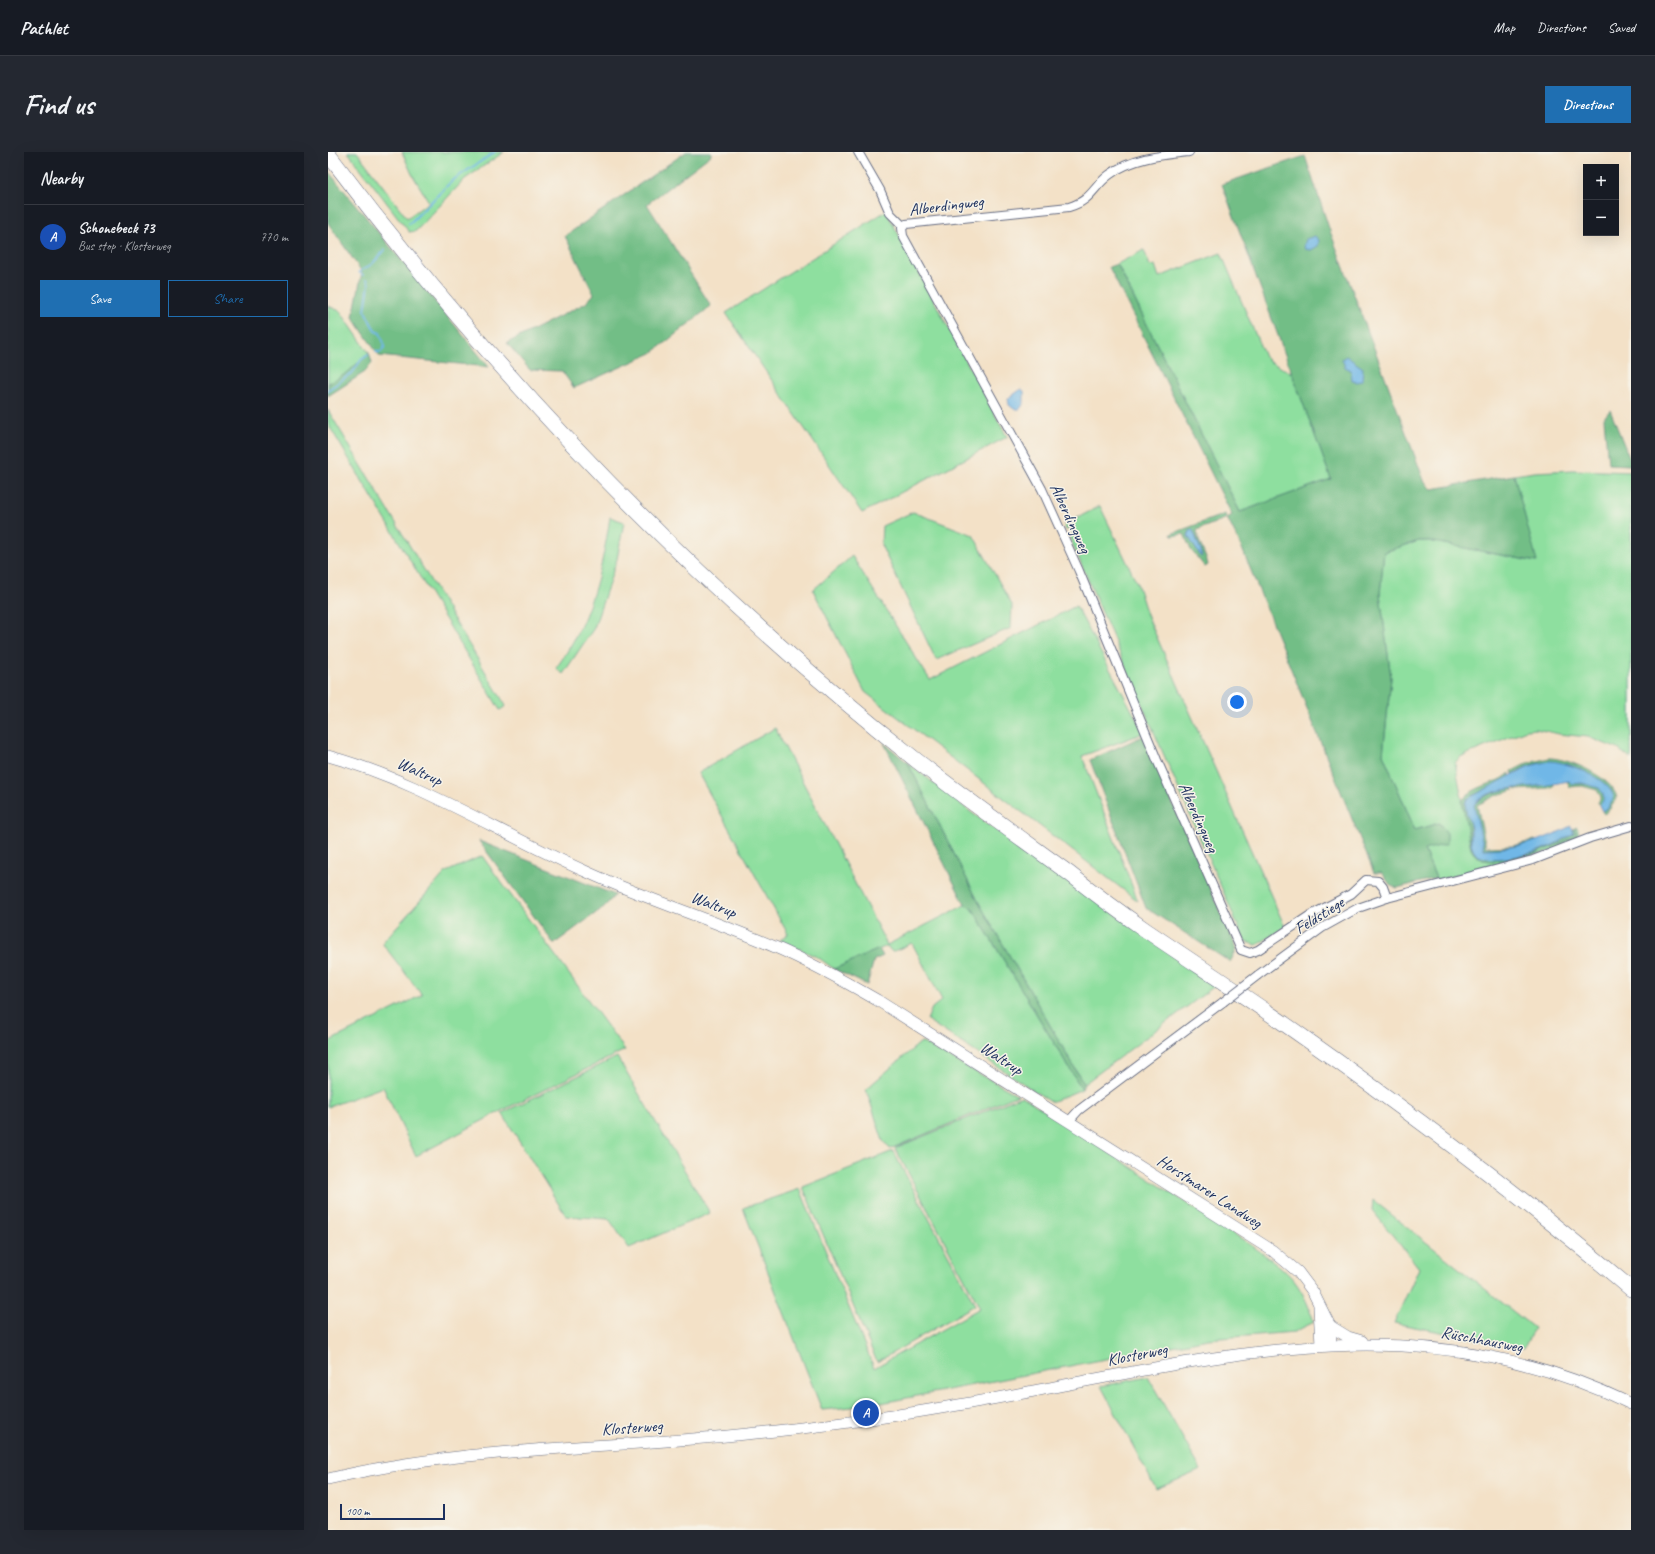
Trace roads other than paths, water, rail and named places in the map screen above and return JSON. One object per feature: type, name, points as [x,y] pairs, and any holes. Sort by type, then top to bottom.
[{"type":"highway","points":[[337,152],[446,291],[561,422],[665,528],[795,649],[892,730],[982,800],[1412,1107],[1528,1197],[1631,1281]]},
{"type":"highway","points":[[328,154],[440,296],[536,406],[668,543],[793,658],[858,713],[978,808],[1145,930],[1217,976],[1389,1098],[1517,1196],[1631,1289]]},
{"type":"main road","name":"Waltrup","points":[[328,756],[356,764],[406,783],[588,873],[767,944],[812,964],[897,1012],[1069,1121]]},
{"type":"main road","name":"Horstmarer Landweg","points":[[1069,1121],[1273,1251],[1298,1272],[1310,1288],[1330,1326],[1326,1345]]},
{"type":"main road","name":"Horstmarer Landweg","points":[[1319,1304],[1326,1345]]},
{"type":"main road","points":[[1330,1326],[1348,1337],[1378,1344]]},
{"type":"main road","name":"Rüschhausweg","points":[[1326,1345],[1378,1344],[1433,1347],[1505,1360],[1568,1378],[1631,1404]]},
{"type":"main road","name":"Klosterweg","points":[[328,1479],[407,1464],[465,1456],[756,1433],[939,1409],[1205,1358],[1326,1345]]},
{"type":"street","points":[[858,152],[880,190],[890,213],[902,226]]},
{"type":"street","name":"Alberdingweg","points":[[1189,152],[1154,157],[1117,170],[1105,178],[1084,202],[1069,207],[911,223],[902,226],[902,231],[905,240],[1044,495],[1079,571],[1157,760],[1240,950],[1250,953],[1258,950],[1309,916],[1351,894],[1366,880],[1374,880],[1381,884],[1387,898]]},
{"type":"street","name":"Feldstiege","points":[[1069,1121],[1079,1110],[1327,924],[1358,908],[1387,898],[1533,860],[1590,838],[1631,826]]},
{"type":"water","points":[[1315,236],[1319,240],[1318,246],[1311,250],[1305,249],[1304,246],[1306,239]]},
{"type":"water","points":[[1346,356],[1363,368],[1362,380],[1357,382],[1352,381],[1351,370],[1345,367],[1342,359]]},
{"type":"water","points":[[1021,389],[1024,391],[1024,403],[1020,409],[1014,409],[1009,405],[1008,399]]},
{"type":"water","points":[[1193,530],[1202,554],[1201,557],[1188,536],[1190,531]]},
{"type":"water","points":[[1549,761],[1566,764],[1587,772],[1605,784],[1611,791],[1614,798],[1608,808],[1602,811],[1599,805],[1603,801],[1604,797],[1599,788],[1582,783],[1572,784],[1569,781],[1498,791],[1480,799],[1474,805],[1484,849],[1519,846],[1539,840],[1571,826],[1574,833],[1535,852],[1497,859],[1480,857],[1473,850],[1471,829],[1465,806],[1467,799],[1529,766]]},
{"type":"waterway","points":[[409,224],[453,180],[495,152]]},
{"type":"waterway","points":[[363,275],[359,272],[372,264],[385,250]]},
{"type":"waterway","points":[[367,279],[369,284],[365,311],[375,331],[380,333],[385,346],[381,352],[376,352]]},
{"type":"waterway","points":[[328,390],[353,372],[361,360],[368,355]]},
{"type":"place","name":"Schonebeck 73","points":[[866,1413]]}]
